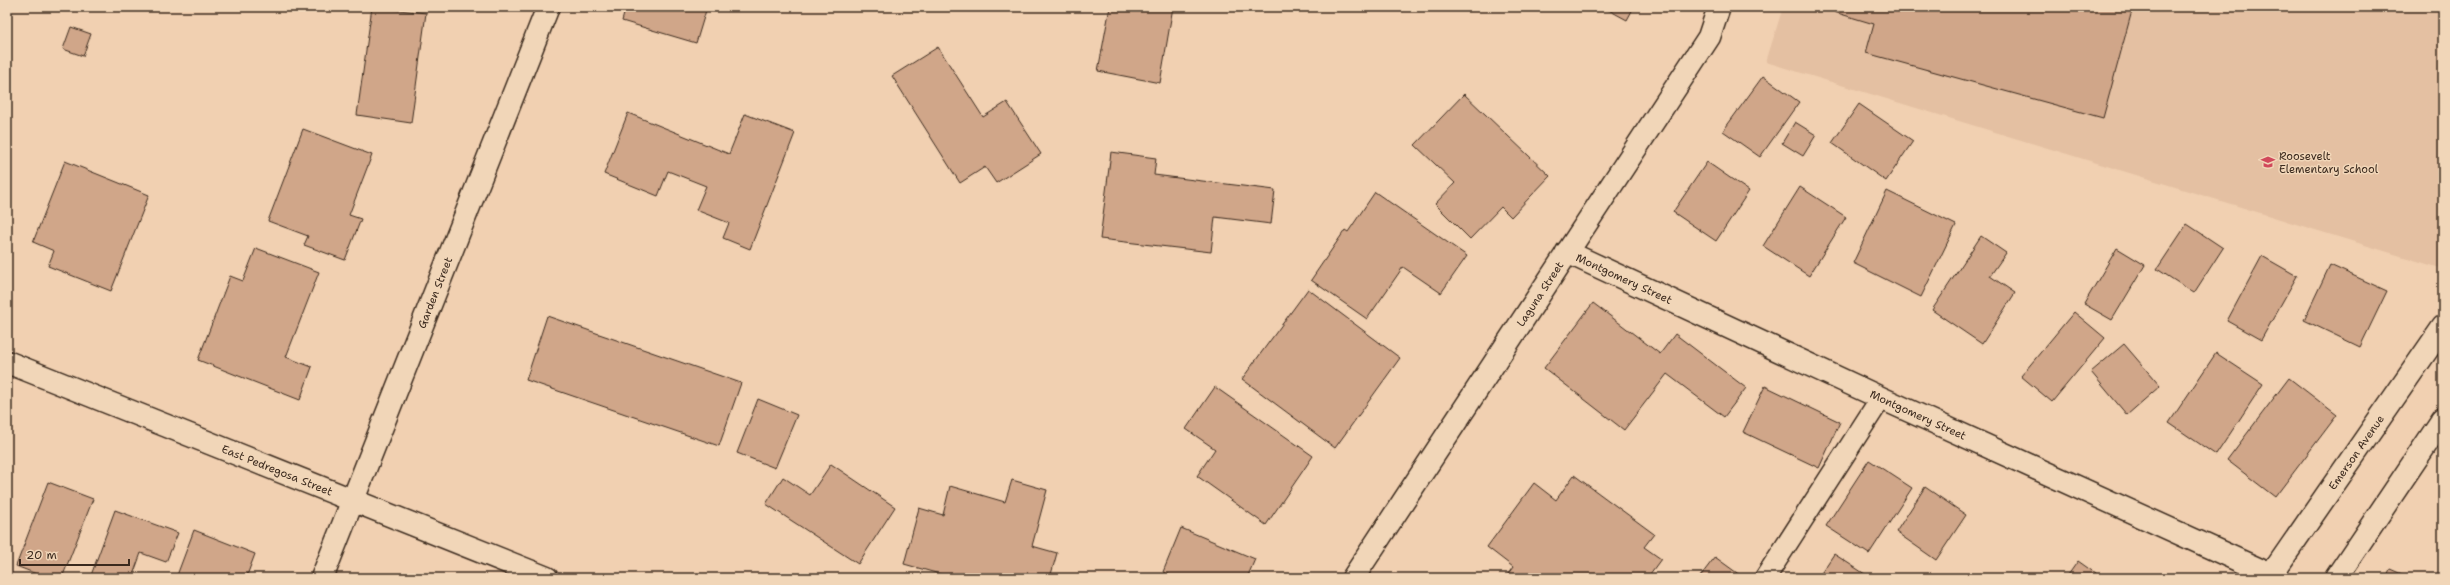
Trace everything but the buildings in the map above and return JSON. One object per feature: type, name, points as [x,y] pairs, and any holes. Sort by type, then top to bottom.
[{"type":"street","name":"Garden Street","points":[[322,578],[548,7]]},
{"type":"street","name":"Laguna Street","points":[[1353,578],[1709,37],[1719,7]]},
{"type":"street","name":"Montgomery Street","points":[[1567,252],[2270,576]]},
{"type":"street","name":"Emerson Avenue","points":[[2270,576],[2443,327]]},
{"type":"street","name":"East Pedregosa Street","points":[[7,362],[547,578]]},
{"type":"street","points":[[2336,578],[2443,419]]},
{"type":"lane","points":[[1765,578],[1881,398]]},
{"type":"shaded area","name":"Roosevelt Elementary School","points":[[1783,7],[2443,7],[2443,262],[2440,268],[1766,62]]},
{"type":"place","name":"Roosevelt Elementary School","points":[[2268,162]]}]
